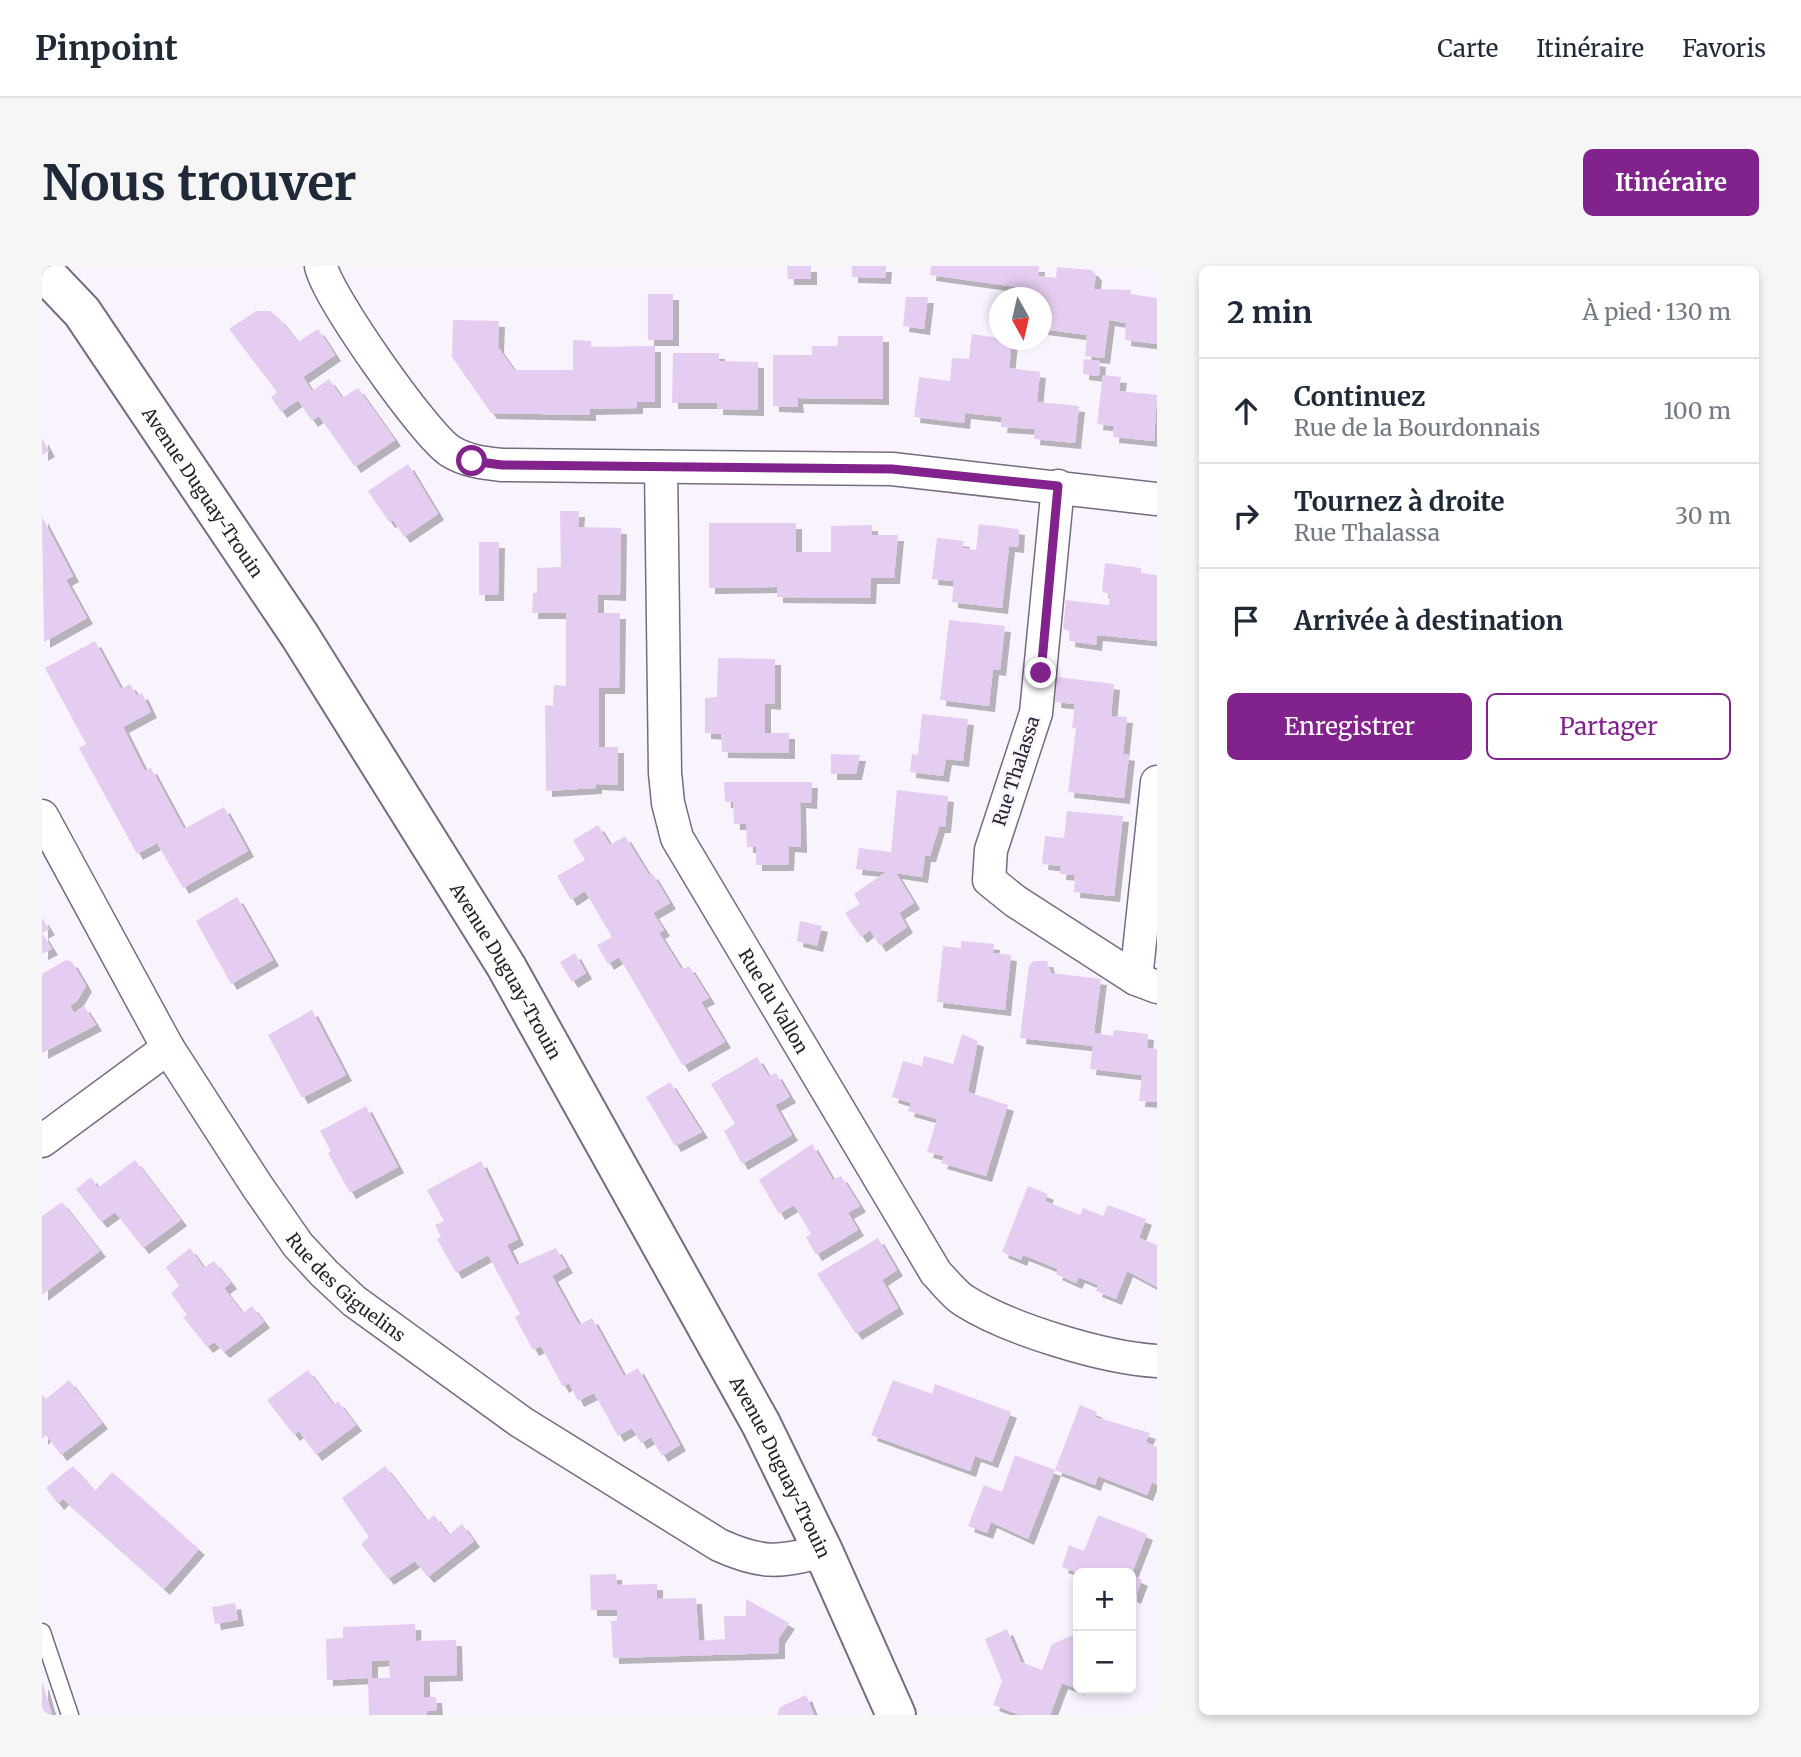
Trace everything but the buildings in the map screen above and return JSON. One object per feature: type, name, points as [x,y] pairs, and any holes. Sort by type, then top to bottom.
[{"type":"street","points":[[321,266],[334,297],[420,421],[450,451],[472,461],[502,465],[892,469],[1157,499]]},
{"type":"street","name":"Avenue Duguay-Trouin","points":[[42,270],[82,312],[293,624],[506,966],[737,1380],[824,1550],[896,1715]]},
{"type":"street","name":"Rue du Vallon","points":[[660,467],[665,773],[668,803],[677,838],[936,1273],[960,1298],[984,1312],[1101,1354],[1157,1361]]},
{"type":"street","name":"Rue Thalassa","points":[[1058,486],[1035,713],[991,850],[989,880],[1015,901],[1146,983],[1157,782]]},
{"type":"street","name":"Rue des Giguelins","points":[[42,817],[167,1048],[298,1245],[354,1301],[521,1422],[719,1545],[745,1556],[784,1561],[824,1550]]},
{"type":"street","points":[[42,1141],[167,1048]]},
{"type":"lane","points":[[42,1632],[70,1715]]},
{"type":"route","points":[[472,461],[502,465],[892,469],[1058,486],[1041,673]]}]
